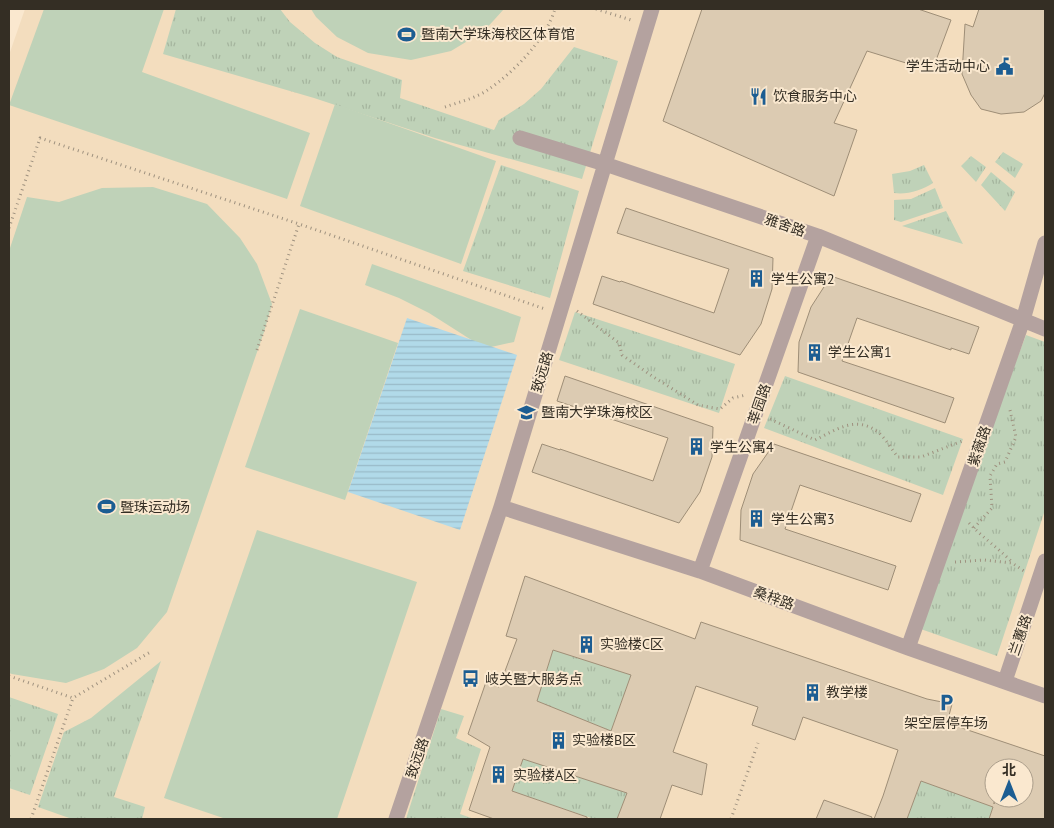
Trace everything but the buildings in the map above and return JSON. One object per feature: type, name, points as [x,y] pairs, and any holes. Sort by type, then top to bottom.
[{"type":"street","name":"致远路","points":[[396,819],[501,507],[652,9]]},
{"type":"street","name":"雅舍路","points":[[520,138],[605,164],[818,236],[1045,329]]},
{"type":"street","name":"莘园路","points":[[700,571],[818,236]]},
{"type":"street","name":"紫薇路","points":[[908,648],[995,400],[1045,243]]},
{"type":"street","name":"桑梓路","points":[[501,507],[700,571],[908,648],[1045,696]]},
{"type":"street","name":"兰蕙路","points":[[1004,681],[1045,561]]},
{"type":"path","points":[[445,107],[488,90],[529,54],[552,20],[555,9]]},
{"type":"path","points":[[596,9],[647,25]]},
{"type":"path","points":[[9,228],[40,138],[583,315],[619,343],[622,355],[698,405],[720,409],[733,398],[750,394],[761,399],[768,418],[815,440],[846,425],[858,423],[875,430],[898,457],[921,457],[962,439],[980,441]]},
{"type":"path","points":[[257,350],[299,224]]},
{"type":"path","points":[[974,528],[992,508],[990,476],[996,464],[1005,462],[1016,437],[1007,403],[995,400]]},
{"type":"path","points":[[956,512],[965,518],[1012,562],[1038,582]]},
{"type":"path","points":[[937,565],[984,560],[1012,562]]},
{"type":"path","points":[[31,819],[73,698],[152,651]]},
{"type":"path","points":[[9,676],[73,698]]},
{"type":"path","points":[[731,819],[758,744]]},
{"type":"shaded area","name":"暨南大学珠海校区","points":[[25,9],[1045,9],[1045,819],[9,819],[9,55]]},
{"type":"green space","points":[[44,9],[164,9],[142,72],[310,133],[287,199],[9,105]]},
{"type":"green space","points":[[176,9],[280,9],[290,22],[315,43],[337,57],[402,80],[400,98],[494,130],[499,120],[524,104],[541,89],[574,47],[618,61],[582,179],[435,138],[314,98],[163,54]]},
{"type":"green space","name":"暨南大学珠海校区体育馆","points":[[311,9],[504,9],[484,31],[451,51],[411,60],[368,53],[337,37],[316,17]]},
{"type":"green space","points":[[335,104],[496,161],[461,264],[300,206]]},
{"type":"green space","points":[[1003,152],[1023,164],[1015,178],[995,162]]},
{"type":"green space","points":[[971,156],[986,167],[976,182],[961,166]]},
{"type":"green space","points":[[501,165],[579,191],[550,298],[463,271]]},
{"type":"green space","points":[[924,165],[933,183],[914,191],[894,193],[892,174],[910,171]]},
{"type":"green space","points":[[991,172],[1015,192],[1005,211],[981,185]]},
{"type":"green space","name":"暨珠运动场","points":[[153,187],[207,204],[240,238],[257,264],[272,304],[264,332],[167,612],[137,648],[104,669],[66,683],[12,674],[9,673],[9,251],[27,197],[59,202],[102,188]]},
{"type":"green space","points":[[935,188],[943,208],[901,222],[894,220],[894,200],[911,199]]},
{"type":"green space","points":[[946,211],[963,244],[902,226]]},
{"type":"green space","points":[[372,264],[521,317],[514,342],[491,347],[473,341],[429,313],[399,298],[365,285]]},
{"type":"green space","points":[[300,309],[398,343],[345,500],[245,467]]},
{"type":"green space","points":[[575,312],[735,364],[719,413],[559,360]]},
{"type":"green space","points":[[1026,335],[1045,342],[1045,510],[997,656],[915,627]]},
{"type":"green space","points":[[785,376],[963,439],[943,495],[764,428]]},
{"type":"green space","points":[[257,530],[417,582],[337,819],[226,819],[164,798]]},
{"type":"green space","points":[[553,650],[631,675],[611,731],[537,701]]},
{"type":"green space","points":[[161,661],[114,797],[145,807],[142,819],[72,819],[38,807],[64,732],[91,718]]},
{"type":"green space","points":[[9,697],[58,714],[30,795],[9,788]]},
{"type":"green space","points":[[441,709],[464,716],[456,738],[481,749],[460,814],[474,819],[406,819]]},
{"type":"green space","points":[[523,759],[627,793],[617,819],[594,819],[512,791]]},
{"type":"green space","points":[[921,781],[984,804],[984,808],[993,808],[989,819],[907,819]]},
{"type":"water","points":[[407,318],[517,355],[460,530],[348,492]]},
{"type":"place","name":"暨南大学珠海校区体育馆","points":[[407,34]]},
{"type":"place","name":"学生活动中心","points":[[1004,66]]},
{"type":"place","name":"饮食服务中心","points":[[759,96]]},
{"type":"place","name":"学生公寓2","points":[[757,279]]},
{"type":"place","name":"学生公寓1","points":[[814,352]]},
{"type":"place","name":"暨南大学珠海校区","points":[[527,412]]},
{"type":"place","name":"学生公寓4","points":[[696,447]]},
{"type":"place","name":"暨珠运动场","points":[[106,507]]},
{"type":"place","name":"学生公寓3","points":[[757,519]]},
{"type":"place","name":"实验楼C区","points":[[586,644]]},
{"type":"place","name":"岐关暨大服务点","points":[[471,679]]},
{"type":"place","name":"教学楼","points":[[812,692]]},
{"type":"place","name":"架空层停车场","points":[[946,703]]},
{"type":"place","name":"实验楼B区","points":[[558,740]]},
{"type":"place","name":"实验楼A区","points":[[499,775]]}]
